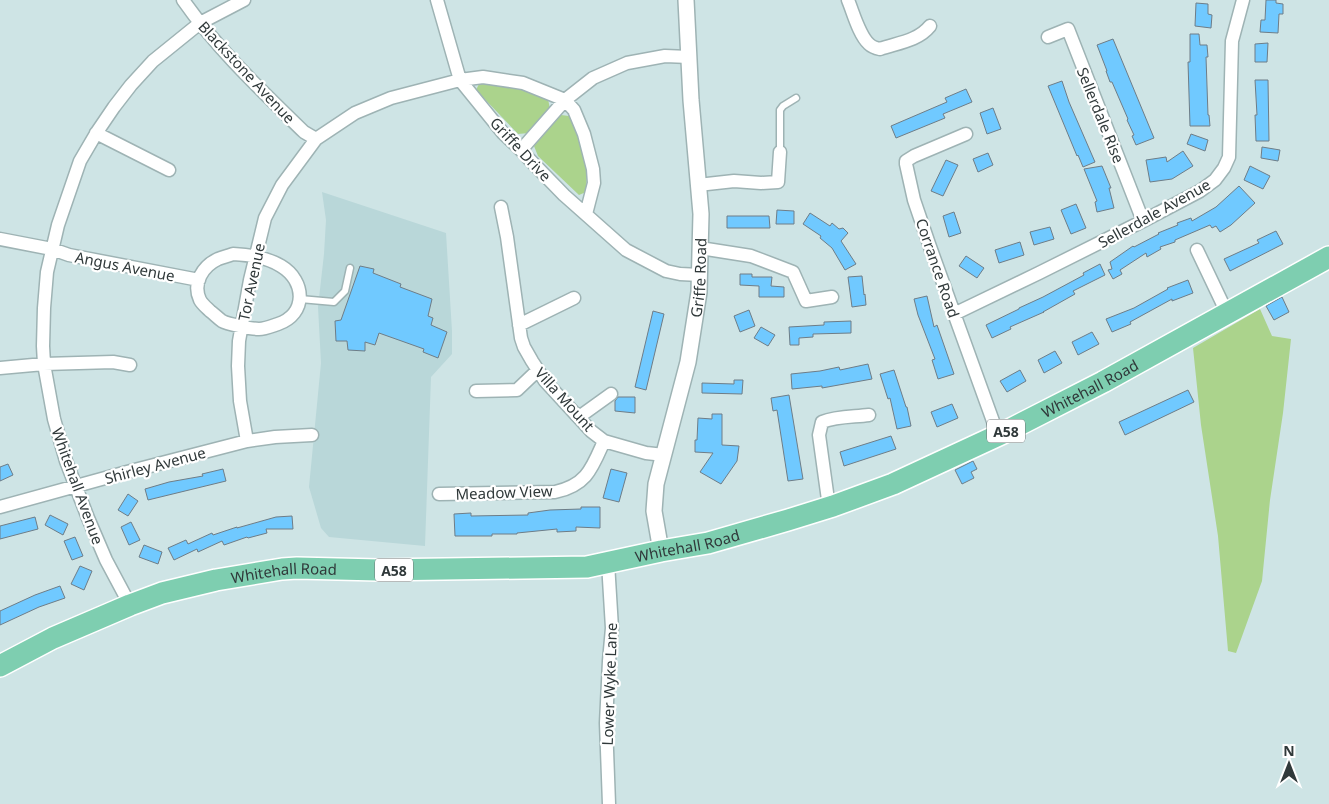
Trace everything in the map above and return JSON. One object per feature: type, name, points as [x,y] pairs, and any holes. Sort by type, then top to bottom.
[{"type":"highway","name":"Whitehall Road","points":[[0,666],[53,638],[130,605],[162,593],[216,580],[282,569],[378,570],[587,567],[708,543],[829,507],[893,484],[998,435],[1103,382],[1329,257]]},
{"type":"street","name":"Blackstone Avenue","points":[[183,0],[238,67],[304,132],[316,139]]},
{"type":"street","name":"Whitehall Avenue","points":[[130,605],[106,560],[75,486],[54,419],[44,364],[44,308],[47,272],[58,225],[76,170],[96,133],[125,92],[153,61],[200,23],[244,0]]},
{"type":"street","points":[[437,0],[460,80]]},
{"type":"street","name":"Griffe Road","points":[[661,551],[654,511],[656,484],[688,362],[698,306],[700,275],[701,214],[691,100],[686,0]]},
{"type":"street","points":[[848,0],[865,40],[875,48],[916,38],[930,26]]},
{"type":"street","name":"Sellerdale Avenue","points":[[954,314],[1143,221],[1200,191],[1215,180],[1229,157],[1232,40],[1243,0]]},
{"type":"street","name":"Sellerdale Rise","points":[[1048,37],[1068,29],[1143,221]]},
{"type":"street","points":[[521,150],[566,100],[593,78],[627,63],[665,56],[689,57]]},
{"type":"street","points":[[316,139],[355,112],[392,98],[460,80],[483,77],[523,83],[566,100],[574,110],[584,134],[593,169],[594,183],[586,214]]},
{"type":"street","name":"Griffe Drive","points":[[460,80],[503,133],[558,189],[626,250],[666,271],[700,275]]},
{"type":"street","points":[[96,133],[169,170]]},
{"type":"street","name":"Corrance Road","points":[[966,134],[914,156],[906,161],[906,164],[914,200],[998,435]]},
{"type":"street","name":"Tor Avenue","points":[[247,441],[240,401],[239,341],[264,218],[282,184],[316,139]]},
{"type":"street","points":[[698,185],[734,181],[778,182],[780,152]]},
{"type":"street","name":"Villa Mount","points":[[501,207],[521,338],[524,347],[545,381],[591,431],[604,441],[646,453],[664,455]]},
{"type":"street","name":"Angus Avenue","points":[[0,239],[52,249],[69,255],[199,280]]},
{"type":"street","points":[[700,248],[751,256],[793,272],[806,301],[832,297]]},
{"type":"street","points":[[1197,250],[1227,313]]},
{"type":"street","points":[[233,254],[268,259],[282,266],[294,276],[300,290],[298,310],[280,324],[261,329],[222,321],[200,300],[197,287],[199,280],[200,274],[218,259],[233,254]]},
{"type":"street","points":[[519,325],[574,298]]},
{"type":"street","points":[[0,368],[44,364],[113,362],[130,366]]},
{"type":"street","points":[[476,391],[516,390],[538,370]]},
{"type":"street","points":[[579,417],[611,394]]},
{"type":"street","points":[[829,507],[819,434],[822,422],[832,418],[869,415]]},
{"type":"street","name":"Shirley Avenue","points":[[0,507],[247,441],[274,437],[312,435]]},
{"type":"street","name":"Meadow View","points":[[439,494],[555,492],[566,489],[580,482],[585,477],[604,441]]},
{"type":"street","name":"Lower Wyke Lane","points":[[608,563],[612,628],[608,661],[606,723],[608,804]]},
{"type":"lane","points":[[780,152],[780,110],[796,98]]},
{"type":"lane","points":[[300,299],[334,302],[346,291],[350,268]]},
{"type":"shaded area","points":[[322,192],[446,233],[452,354],[431,377],[425,546],[329,537],[321,528],[309,487],[321,363],[318,307],[326,220]]},
{"type":"green space","points":[[480,82],[523,87],[548,99],[550,109],[529,133],[518,134],[476,90]]},
{"type":"green space","points":[[561,115],[569,116],[583,145],[587,173],[586,192],[579,195],[538,156],[534,146]]},
{"type":"green space","points":[[1260,309],[1272,336],[1291,339],[1283,413],[1270,500],[1262,581],[1236,653],[1228,651],[1218,536],[1201,425],[1193,348]]},
{"type":"building","points":[[1266,0],[1276,0],[1276,3],[1283,4],[1283,14],[1279,14],[1278,33],[1260,32],[1261,20],[1265,20]]},
{"type":"building","points":[[1196,3],[1208,4],[1208,14],[1212,15],[1211,28],[1195,26]]},
{"type":"building","points":[[1190,34],[1199,34],[1200,45],[1207,45],[1208,115],[1210,126],[1190,126],[1188,62],[1190,62]]},
{"type":"building","points":[[1113,39],[1154,138],[1136,145],[1128,119],[1112,82],[1110,82],[1097,45]]},
{"type":"building","points":[[1268,43],[1267,62],[1255,62],[1255,44]]},
{"type":"building","points":[[1255,80],[1268,80],[1269,141],[1256,141]]},
{"type":"building","points":[[1062,81],[1095,162],[1083,167],[1048,86]]},
{"type":"building","points":[[966,89],[972,102],[943,114],[945,118],[896,138],[891,126],[947,102],[945,98]]},
{"type":"building","points":[[993,108],[1001,129],[987,134],[980,113]]},
{"type":"building","points":[[1191,134],[1208,140],[1205,151],[1187,144]]},
{"type":"building","points":[[1262,147],[1280,150],[1278,161],[1261,158]]},
{"type":"building","points":[[1183,151],[1193,166],[1172,179],[1150,182],[1146,160],[1166,157],[1167,162]]},
{"type":"building","points":[[988,153],[993,165],[978,172],[973,159]]},
{"type":"building","points":[[946,160],[958,165],[943,196],[931,191]]},
{"type":"building","points":[[1102,166],[1111,188],[1109,188],[1114,208],[1097,212],[1095,202],[1097,201],[1084,169]]},
{"type":"building","points":[[1250,166],[1270,176],[1263,189],[1244,180]]},
{"type":"building","points":[[1239,186],[1255,203],[1231,225],[1220,232],[1216,226],[1212,228],[1210,225],[1160,247],[1161,249],[1147,257],[1146,253],[1120,270],[1122,274],[1113,279],[1108,270],[1112,269],[1110,262],[1133,246],[1178,225],[1177,223],[1191,218],[1192,221],[1216,207]]},
{"type":"building","points":[[1076,204],[1086,228],[1071,234],[1061,210]]},
{"type":"building","points":[[777,210],[794,211],[794,224],[776,224]]},
{"type":"building","points":[[954,212],[961,233],[949,237],[943,216]]},
{"type":"building","points":[[810,213],[830,226],[832,223],[839,229],[843,228],[848,233],[841,241],[856,264],[845,270],[832,248],[820,238],[821,236],[803,224]]},
{"type":"building","points":[[727,216],[769,216],[770,228],[727,228]]},
{"type":"building","points":[[1050,227],[1054,239],[1034,245],[1030,232]]},
{"type":"building","points":[[1276,231],[1283,244],[1230,271],[1224,259],[1259,243],[1257,240]]},
{"type":"building","points":[[1020,242],[1024,255],[999,263],[995,250]]},
{"type":"building","points":[[966,256],[984,268],[977,278],[959,266]]},
{"type":"building","points":[[1100,264],[1105,275],[1073,291],[1075,294],[1044,312],[1010,327],[1011,329],[992,338],[986,325],[1043,297],[1084,275],[1083,273]]},
{"type":"building","points":[[360,266],[374,269],[373,273],[401,284],[400,287],[432,299],[428,316],[433,318],[431,325],[447,332],[438,358],[423,352],[424,349],[379,333],[375,345],[365,342],[365,351],[348,350],[347,341],[336,341],[335,321],[341,320]]},
{"type":"building","points":[[740,274],[752,274],[752,277],[772,277],[771,286],[784,287],[784,297],[759,297],[759,286],[740,285]]},
{"type":"building","points":[[862,276],[866,305],[852,307],[848,277]]},
{"type":"building","points":[[1188,280],[1193,293],[1172,301],[1172,299],[1130,322],[1131,324],[1112,332],[1106,319],[1134,308],[1167,288]]},
{"type":"building","points":[[927,296],[934,327],[937,325],[954,374],[938,379],[932,360],[935,359],[918,315],[914,299]]},
{"type":"building","points":[[1282,297],[1289,312],[1274,320],[1266,306]]},
{"type":"building","points":[[749,310],[755,326],[740,332],[734,316]]},
{"type":"building","points":[[653,311],[664,314],[646,390],[635,387]]},
{"type":"building","points":[[851,321],[851,333],[813,334],[813,337],[799,338],[799,345],[790,345],[789,327],[824,325],[824,322]]},
{"type":"building","points":[[761,327],[775,335],[768,346],[754,338]]},
{"type":"building","points":[[1092,332],[1099,344],[1078,355],[1072,342]]},
{"type":"building","points":[[1055,351],[1062,363],[1044,373],[1038,360]]},
{"type":"building","points":[[868,364],[872,379],[822,388],[822,386],[792,389],[791,374],[839,367],[840,370]]},
{"type":"building","points":[[894,370],[907,407],[911,426],[897,429],[890,398],[888,399],[880,374]]},
{"type":"building","points":[[1020,370],[1026,381],[1007,392],[1000,381]]},
{"type":"building","points":[[734,380],[743,380],[742,394],[702,393],[702,383],[734,384]]},
{"type":"building","points":[[1188,390],[1194,402],[1125,435],[1119,422]]},
{"type":"building","points":[[789,395],[803,479],[788,481],[777,410],[773,411],[771,398]]},
{"type":"building","points":[[618,397],[635,397],[635,413],[615,411],[615,401]]},
{"type":"building","points":[[952,404],[958,418],[937,427],[931,412]]},
{"type":"building","points":[[712,414],[722,414],[722,445],[739,446],[737,461],[721,484],[700,472],[713,453],[695,452],[698,418],[712,419]]},
{"type":"building","points":[[891,436],[896,449],[844,466],[840,452]]},
{"type":"building","points":[[973,461],[977,469],[971,472],[974,478],[962,484],[955,470]]},
{"type":"building","points":[[8,464],[13,475],[0,481],[0,467]]},
{"type":"building","points":[[223,469],[226,481],[148,500],[145,489],[169,482],[203,476],[202,474]]},
{"type":"building","points":[[611,469],[627,473],[619,502],[603,498]]},
{"type":"building","points":[[128,494],[138,501],[128,516],[118,510]]},
{"type":"building","points":[[581,507],[600,507],[600,528],[576,527],[576,531],[557,532],[557,529],[517,534],[492,534],[492,536],[455,536],[454,514],[471,513],[471,516],[528,515],[528,513],[550,510],[581,509]]},
{"type":"building","points":[[50,515],[68,524],[63,535],[45,525]]},
{"type":"building","points":[[292,516],[293,529],[266,529],[267,533],[247,537],[224,545],[222,541],[198,552],[197,549],[174,560],[168,548],[186,540],[188,544],[212,533],[213,535],[276,517]]},
{"type":"building","points":[[35,517],[38,529],[0,539],[0,526]]},
{"type":"building","points":[[131,522],[140,540],[129,545],[121,527]]},
{"type":"building","points":[[75,537],[83,556],[72,560],[64,541]]},
{"type":"building","points":[[144,545],[162,552],[158,564],[139,557]]},
{"type":"building","points":[[80,566],[92,571],[84,590],[71,584]]},
{"type":"building","points":[[60,586],[65,598],[39,607],[0,625],[0,611]]}]
